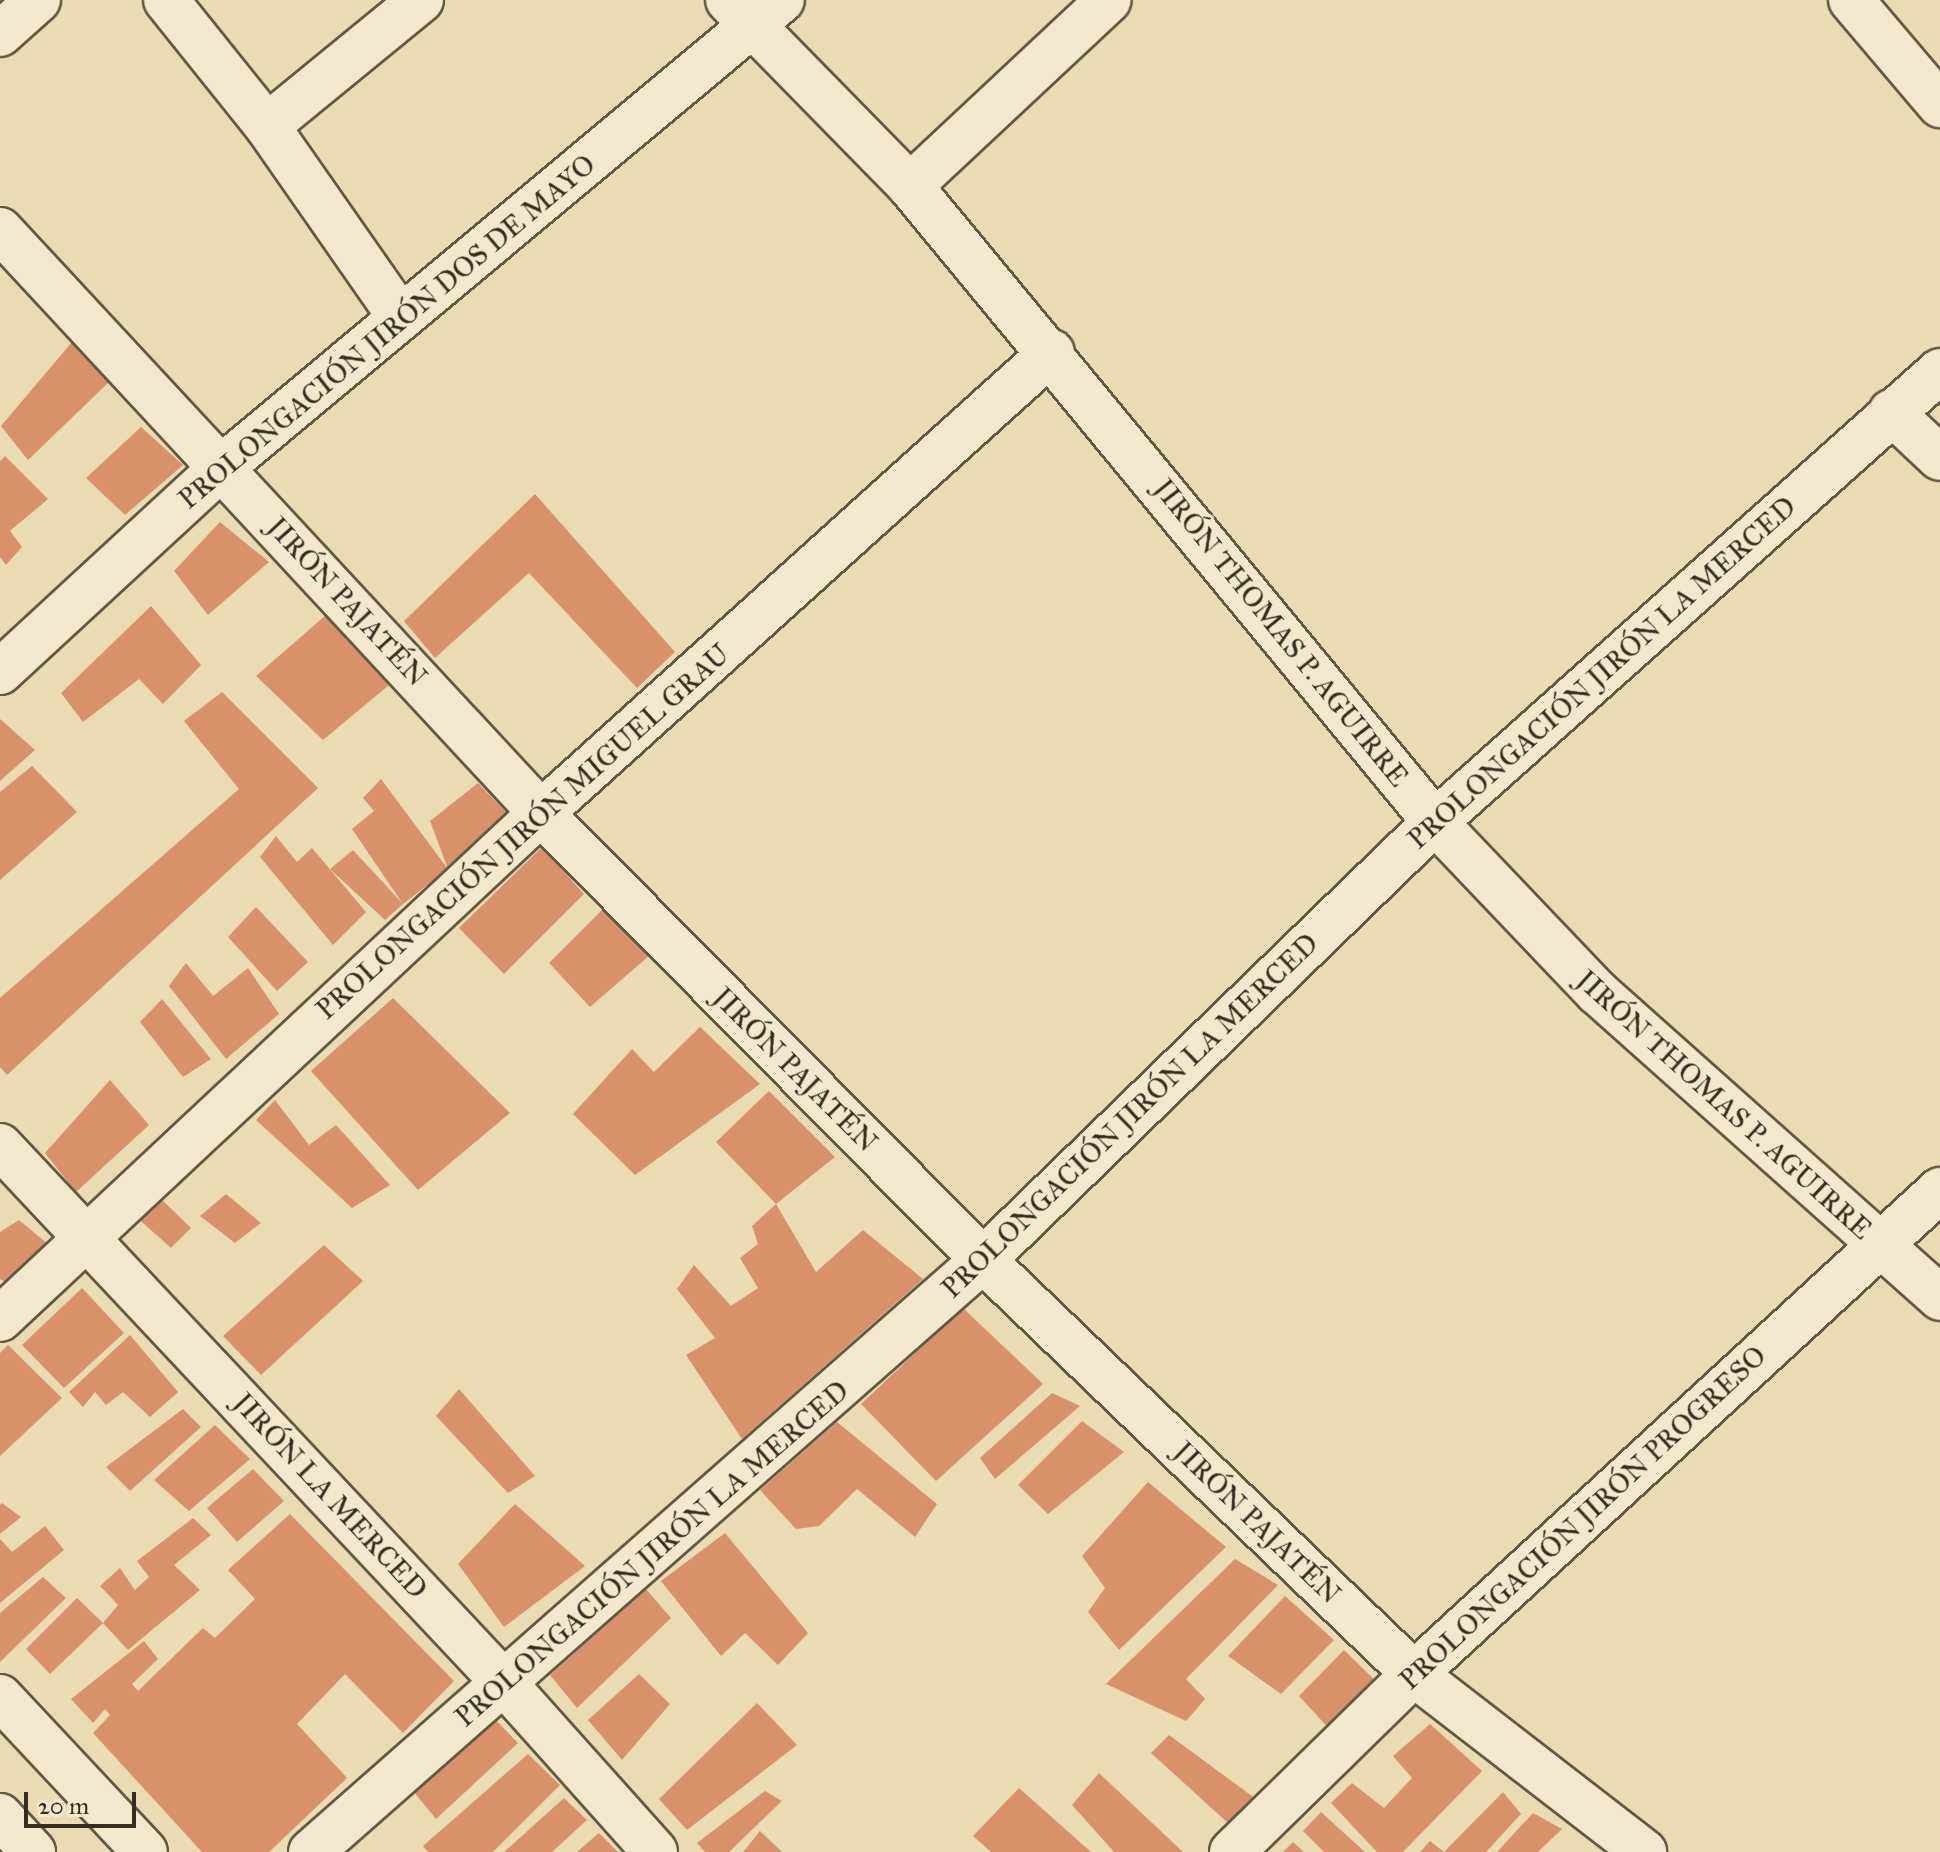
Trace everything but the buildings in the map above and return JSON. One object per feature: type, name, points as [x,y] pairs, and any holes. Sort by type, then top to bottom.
[{"type":"street","points":[[0,34],[38,0]]},
{"type":"street","points":[[166,0],[267,126],[401,318]]},
{"type":"street","points":[[267,126],[421,0]]},
{"type":"street","points":[[910,186],[1109,0]]},
{"type":"street","points":[[1851,0],[1940,105]]},
{"type":"street","name":"JIRÓN THOMAS P. AGUIRRE","points":[[755,8],[1052,352],[1435,822],[1597,992],[1940,1298]]},
{"type":"street","name":"PROLONGACIÓN JIRÓN DOS DE MAYO","points":[[0,672],[222,467],[401,318],[755,8]]},
{"type":"street","name":"JIRÓN PAJATÉN","points":[[0,230],[541,813],[983,1260],[1414,1674],[1644,1852]]},
{"type":"street","name":"PROLONGACIÓN JIRÓN MIGUEL GRAU","points":[[0,1319],[86,1233],[541,813],[1052,352]]},
{"type":"street","name":"PROLONGACIÓN JIRÓN LA MERCED","points":[[311,1852],[983,1260],[1435,822],[1940,371]]},
{"type":"street","points":[[1891,412],[1940,458]]},
{"type":"street","name":"JIRÓN LA MERCED","points":[[0,1146],[86,1233],[505,1684],[655,1852]]},
{"type":"street","name":"PROLONGACIÓN JIRÓN PROGRESO","points":[[1232,1852],[1414,1674],[1940,1190]]},
{"type":"street","points":[[0,1697],[145,1852]]},
{"type":"street","points":[[0,1816],[33,1852]]}]
